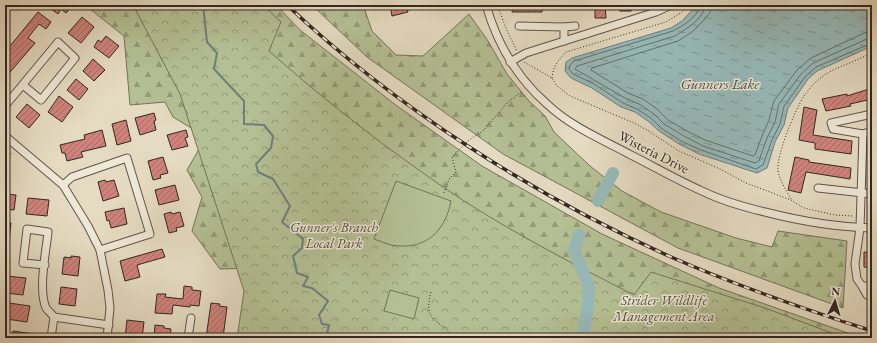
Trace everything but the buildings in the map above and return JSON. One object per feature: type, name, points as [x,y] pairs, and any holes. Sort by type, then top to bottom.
[{"type":"street","name":"Wisteria Drive","points":[[486,5],[491,21],[510,62],[527,84],[546,104],[584,131],[703,192],[745,207],[798,220],[828,225],[872,228]]},
{"type":"street","points":[[510,62],[526,53],[655,9],[671,5]]},
{"type":"street","points":[[519,26],[575,26]]},
{"type":"street","points":[[564,27],[564,41]]},
{"type":"street","points":[[5,106],[58,42],[75,58],[41,100],[23,85]]},
{"type":"street","points":[[872,114],[831,123],[832,129],[863,134],[872,132]]},
{"type":"street","points":[[863,134],[860,228],[855,264],[857,279],[867,294],[872,298]]},
{"type":"street","points":[[5,136],[63,185],[88,226],[100,250],[108,290],[110,308],[107,338]]},
{"type":"street","points":[[63,185],[72,177],[127,158],[150,234],[100,250]]},
{"type":"street","points":[[818,188],[861,194],[872,194]]},
{"type":"street","points":[[44,265],[23,263],[27,229],[48,232],[42,284],[43,298],[47,309],[54,317],[109,325]]},
{"type":"street","points":[[862,286],[872,286]]},
{"type":"street","points":[[51,338],[54,317]]},
{"type":"street","points":[[188,338],[191,318]]},
{"type":"path","points":[[498,5],[508,33],[520,56],[526,64],[552,78]]},
{"type":"path","points":[[689,5],[681,14],[666,22],[566,52],[557,60],[552,72],[552,78],[556,85],[570,96],[634,123],[679,151],[762,190],[791,200],[804,208],[812,210],[835,215],[872,217]]},
{"type":"path","points":[[791,200],[778,171],[778,159],[794,115],[803,98],[811,86],[824,76],[864,58],[872,52]]},
{"type":"path","points":[[444,193],[449,179],[456,172],[452,157],[469,140],[483,130],[508,102],[521,92]]},
{"type":"path","points":[[5,161],[18,147]]},
{"type":"path","points":[[431,292],[429,299],[430,314],[433,320],[453,338]]},
{"type":"green space","name":"Gunner's Branch Local Park","points":[[85,5],[276,5],[300,30],[397,106],[482,166],[602,234],[719,288],[862,338],[545,338],[252,268],[220,269],[192,231],[202,197],[187,170],[206,137],[173,117],[165,102],[130,105],[124,36]]},
{"type":"green space","name":"Gunner's Branch Local Park","points":[[133,5],[263,5],[281,22],[269,51],[316,91],[389,148],[464,201],[506,226],[570,262],[634,295],[651,272],[765,308],[845,338],[237,338],[244,291],[180,94]]},
{"type":"green space","points":[[312,5],[363,5],[372,31],[396,55],[423,56],[469,14],[488,41],[507,74],[529,101],[545,116],[554,132],[590,166],[622,191],[661,212],[736,238],[772,247],[778,231],[847,241],[843,308],[678,248],[503,154],[367,57]]},
{"type":"green space","points":[[396,181],[451,201],[444,222],[432,237],[423,242],[403,246],[391,245],[374,239]]},
{"type":"green space","points":[[390,290],[419,298],[414,319],[384,311]]},
{"type":"water","name":"Gunners Lake","points":[[697,5],[872,5],[872,46],[817,71],[808,79],[788,108],[784,125],[775,142],[767,168],[757,173],[699,154],[679,144],[659,131],[635,112],[621,107],[592,88],[571,78],[565,71],[566,62],[572,58],[671,28],[682,21]]},
{"type":"waterway","points":[[203,5],[207,42],[217,53],[214,69],[244,101],[244,124],[264,125],[273,136],[271,148],[256,164],[258,172],[273,179],[290,206],[282,222],[303,239],[302,248],[293,256],[297,273],[308,277],[303,286],[312,288],[328,301],[319,315],[322,324],[329,325],[326,338]]},
{"type":"waterway","points":[[598,201],[613,173]]},
{"type":"waterway","points":[[579,235],[574,250],[589,287],[583,338]]},
{"type":"railway","points":[[287,5],[329,43],[374,79],[421,114],[518,178],[620,233],[696,268],[771,297],[872,331]]},
{"type":"park label","name":"Strider Wildlife Management Area","points":[[664,308]]}]
